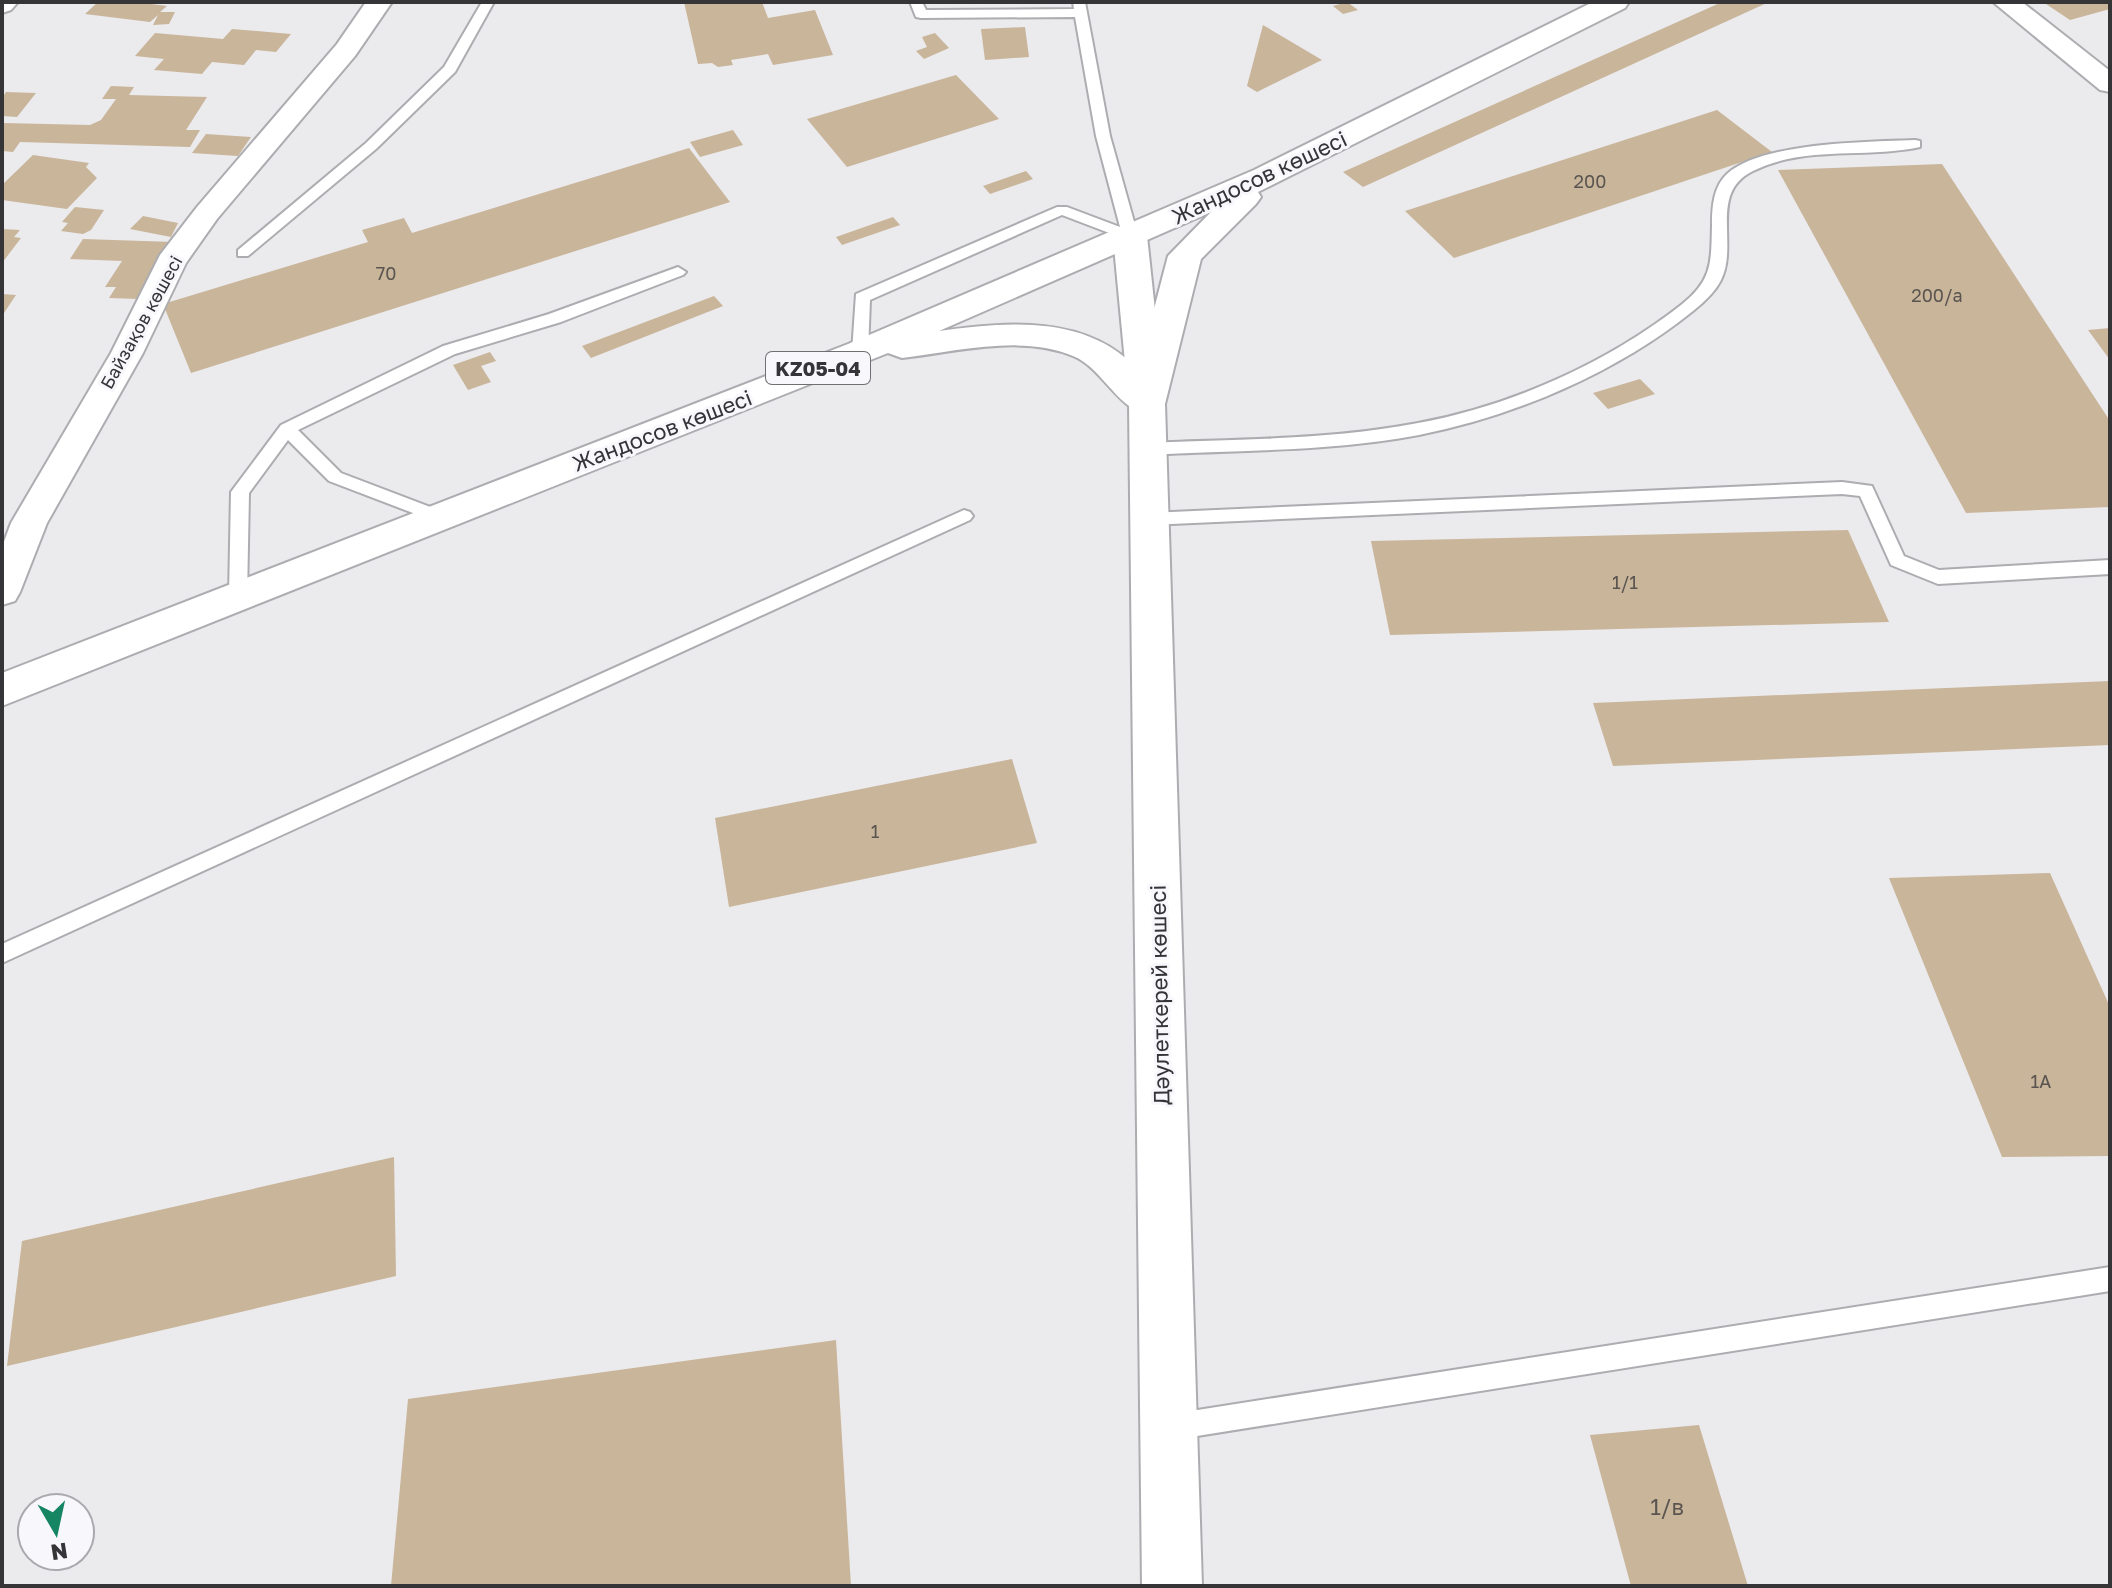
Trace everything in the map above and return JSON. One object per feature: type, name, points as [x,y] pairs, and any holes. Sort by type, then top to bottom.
[{"type":"main road","name":"Жандосов көшесі","points":[[2,690],[860,352],[1265,177],[1615,2]]},
{"type":"main road","points":[[1147,426],[1185,256],[1265,177]]},
{"type":"main road","points":[[1130,236],[1147,426]]},
{"type":"main road","points":[[860,352],[1029,334],[1068,341],[1108,360],[1147,426]]},
{"type":"main road","name":"Дәулеткерей көшесі","points":[[1147,426],[1172,1586]]},
{"type":"street","name":"Байзақов көшесі","points":[[2,592],[29,523],[127,353],[171,262],[207,213],[346,50],[379,2]]},
{"type":"street","points":[[2006,2],[2110,84]]},
{"type":"lane","points":[[243,253],[371,146],[450,69],[488,2]]},
{"type":"lane","points":[[916,2],[921,14],[1080,8],[1103,136],[1130,236]]},
{"type":"lane","points":[[1147,426],[1362,436],[1431,426],[1499,408],[1571,376],[1640,339],[1689,306],[1715,278],[1721,197],[1731,178],[1768,161],[1817,151],[1915,144]]},
{"type":"lane","points":[[860,352],[862,297],[989,240],[1062,210],[1130,236]]},
{"type":"lane","points":[[238,597],[240,492],[287,429],[449,350],[555,318],[678,272]]},
{"type":"lane","points":[[287,429],[335,477],[440,517]]},
{"type":"lane","points":[[1149,519],[1842,488],[1866,490],[1897,560],[1938,577],[2110,567]]},
{"type":"lane","points":[[2,954],[964,516]]},
{"type":"lane","points":[[1168,1427],[2110,1279]]},
{"type":"building","points":[[98,2],[167,6],[160,12],[175,12],[169,24],[153,25],[158,15],[150,22],[85,14]]},
{"type":"building","points":[[684,2],[762,2],[768,18],[815,10],[833,55],[773,65],[768,54],[731,60],[733,65],[718,67],[712,63],[698,64]]},
{"type":"building","points":[[1347,2],[1358,10],[1343,14],[1333,6]]},
{"type":"building","points":[[1722,2],[1769,2],[1363,187],[1343,172]]},
{"type":"building","points":[[2043,2],[2110,2],[2110,9],[2070,20]]},
{"type":"building","points":[[1263,25],[1322,60],[1257,92],[1247,86]]},
{"type":"building","points":[[1025,27],[1029,57],[985,60],[981,29]]},
{"type":"building","points":[[232,29],[291,34],[276,52],[256,50],[244,65],[212,62],[202,74],[154,70],[164,59],[135,56],[155,33],[223,39]]},
{"type":"building","points":[[935,33],[949,48],[924,59],[916,51],[927,47],[922,37]]},
{"type":"building","points":[[956,75],[999,119],[847,167],[807,119]]},
{"type":"building","points":[[111,86],[134,87],[129,95],[207,97],[186,130],[200,130],[190,147],[20,142],[13,152],[2,151],[3,123],[90,125],[101,120],[116,99],[102,99]]},
{"type":"building","points":[[6,92],[36,93],[17,117],[2,116],[2,98]]},
{"type":"building","points":[[1717,110],[1772,152],[1454,258],[1405,211]]},
{"type":"building","points":[[733,130],[743,145],[700,157],[690,142]]},
{"type":"building","points":[[206,134],[251,137],[238,156],[192,153]]},
{"type":"building","points":[[689,148],[730,202],[191,373],[163,304],[368,242],[362,230],[404,218],[412,233]]},
{"type":"building","points":[[33,155],[89,163],[86,167],[97,178],[67,209],[2,200],[2,185]]},
{"type":"building","points":[[1942,164],[2110,421],[2110,507],[1966,513],[1778,170]]},
{"type":"building","points":[[1026,171],[1033,179],[990,194],[983,186]]},
{"type":"building","points":[[75,207],[104,210],[91,230],[83,234],[61,231],[68,223],[62,222]]},
{"type":"building","points":[[143,216],[178,223],[171,237],[130,229]]},
{"type":"building","points":[[893,217],[900,225],[842,245],[836,237]]},
{"type":"building","points":[[2,229],[20,230],[14,237],[21,238],[2,263]]},
{"type":"building","points":[[83,239],[174,242],[139,299],[109,298],[116,287],[105,287],[122,261],[70,259]]},
{"type":"building","points":[[2,294],[16,295],[2,316]]},
{"type":"building","points":[[714,296],[723,306],[591,358],[582,346]]},
{"type":"building","points":[[2110,328],[2110,360],[2088,330]]},
{"type":"building","points":[[490,352],[496,361],[481,366],[491,382],[468,390],[453,365]]},
{"type":"building","points":[[1640,379],[1655,394],[1608,409],[1593,393]]},
{"type":"building","points":[[1848,530],[1889,622],[1390,635],[1371,541]]},
{"type":"building","points":[[2110,681],[2110,745],[1613,766],[1593,703]]},
{"type":"building","points":[[1012,759],[1037,843],[729,907],[715,818]]},
{"type":"building","points":[[2050,873],[2110,1007],[2110,1156],[2002,1157],[1889,878]]},
{"type":"building","points":[[394,1157],[396,1276],[7,1366],[22,1241]]},
{"type":"building","points":[[836,1340],[851,1586],[391,1586],[408,1399]]},
{"type":"building","points":[[1699,1425],[1748,1586],[1631,1586],[1590,1435]]}]
